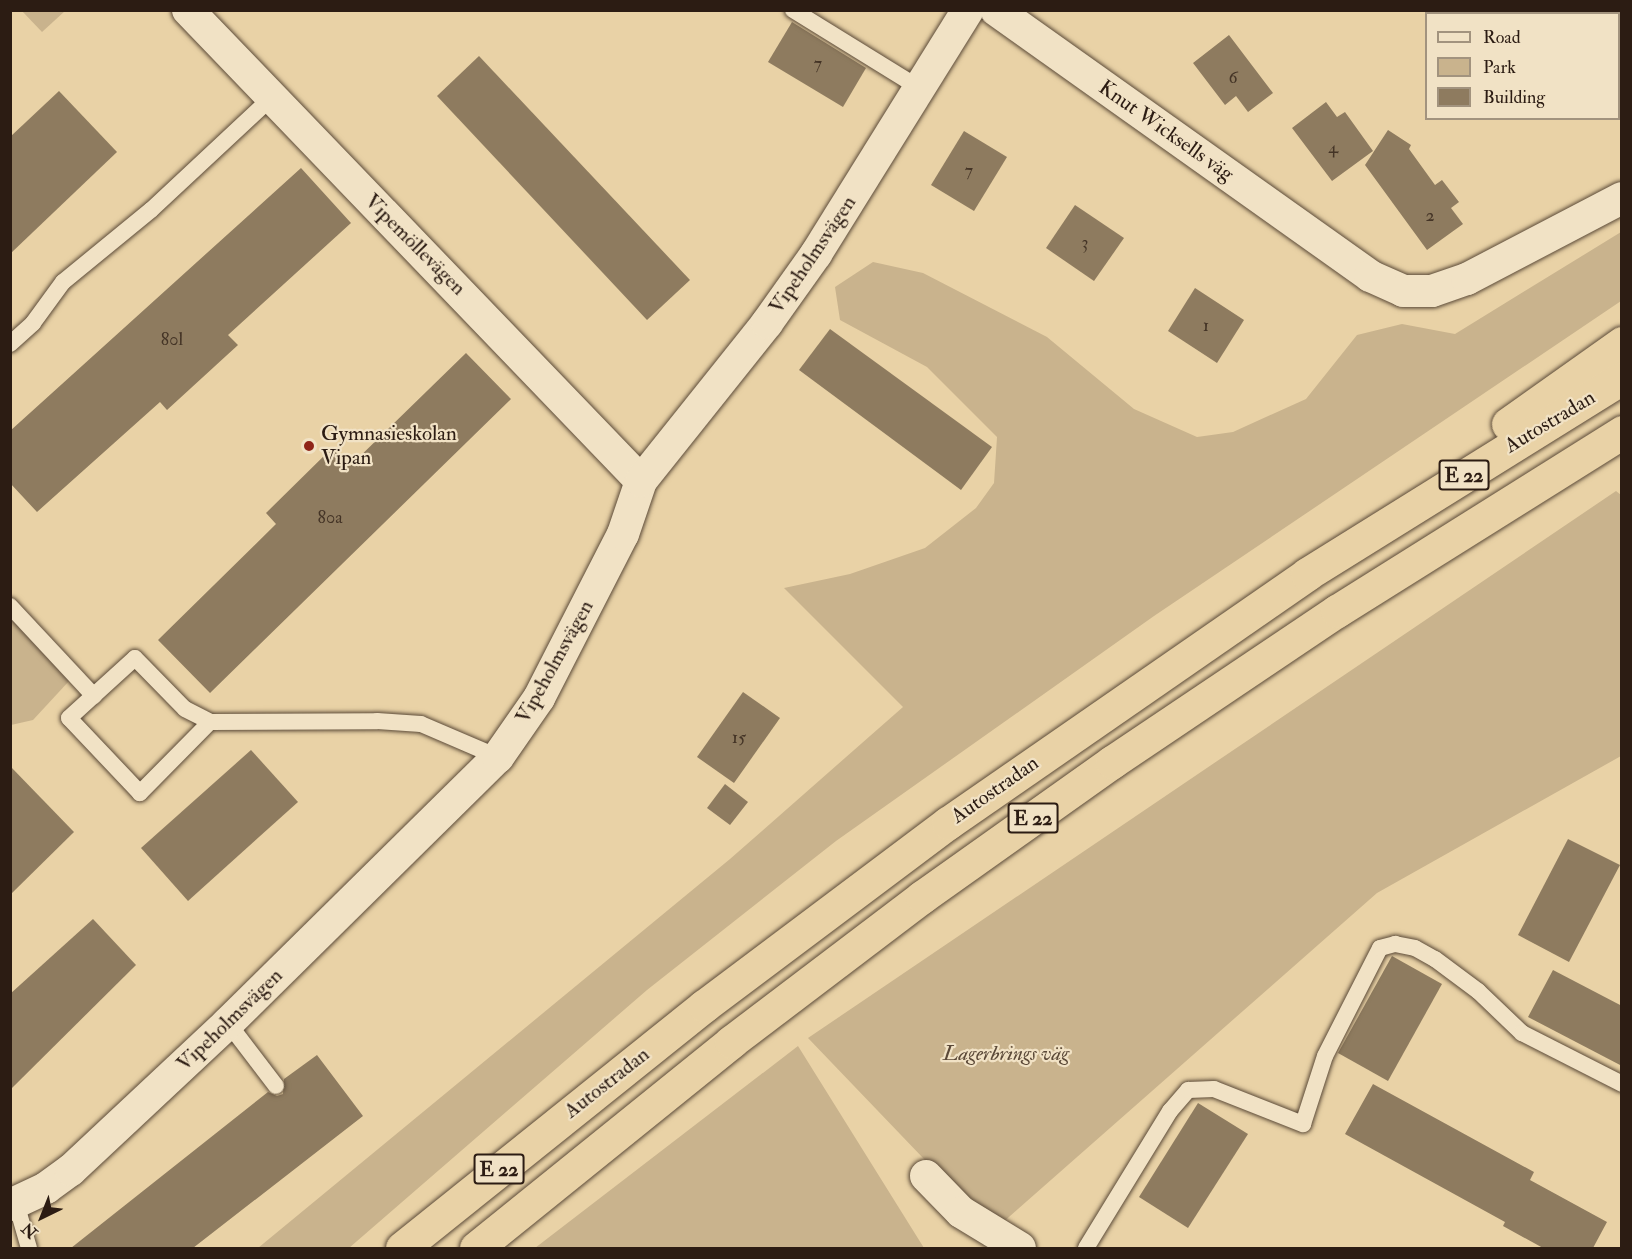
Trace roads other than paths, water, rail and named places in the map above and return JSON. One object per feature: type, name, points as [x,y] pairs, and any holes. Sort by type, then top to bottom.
[{"type":"highway","points":[[1307,574],[1622,343]]},
{"type":"highway","name":"Autostradan","points":[[402,1248],[606,1082],[912,849],[1307,574],[1622,378]]},
{"type":"highway","name":"E 22","points":[[476,1248],[730,1042],[922,897],[1112,762],[1328,618],[1622,432]]},
{"type":"street","name":"Vipemöllevägen","points":[[188,10],[641,481]]},
{"type":"street","name":"Vipeholmsvägen","points":[[13,1204],[71,1170],[228,1023],[498,757],[538,698],[565,647],[623,534],[641,481],[767,322],[921,89],[968,10]]},
{"type":"street","name":"Knut Wicksells väg","points":[[996,10],[1389,287],[1403,291],[1432,291],[1467,279],[1622,198]]},
{"type":"street","points":[[926,1176],[961,1212],[1020,1248]]},
{"type":"lane","points":[[792,10],[921,89]]},
{"type":"lane","points":[[10,344],[33,323],[63,282],[151,210],[271,98]]},
{"type":"lane","points":[[10,606],[94,696]]},
{"type":"lane","points":[[210,722],[140,793],[69,718],[135,658],[184,709],[210,722],[377,721],[421,724],[498,757]]},
{"type":"lane","points":[[1086,1248],[1170,1111],[1188,1090],[1214,1089],[1303,1124],[1325,1056],[1380,948],[1395,945],[1415,948],[1435,959],[1521,1033],[1622,1084]]},
{"type":"lane","points":[[228,1023],[276,1086]]},
{"type":"lane","points":[[13,1204],[29,1248]]},
{"type":"place","name":"Gymnasieskolan Vipan","points":[[309,446]]},
{"type":"park label","name":"Lagerbrings väg","points":[[1006,1054]]}]
